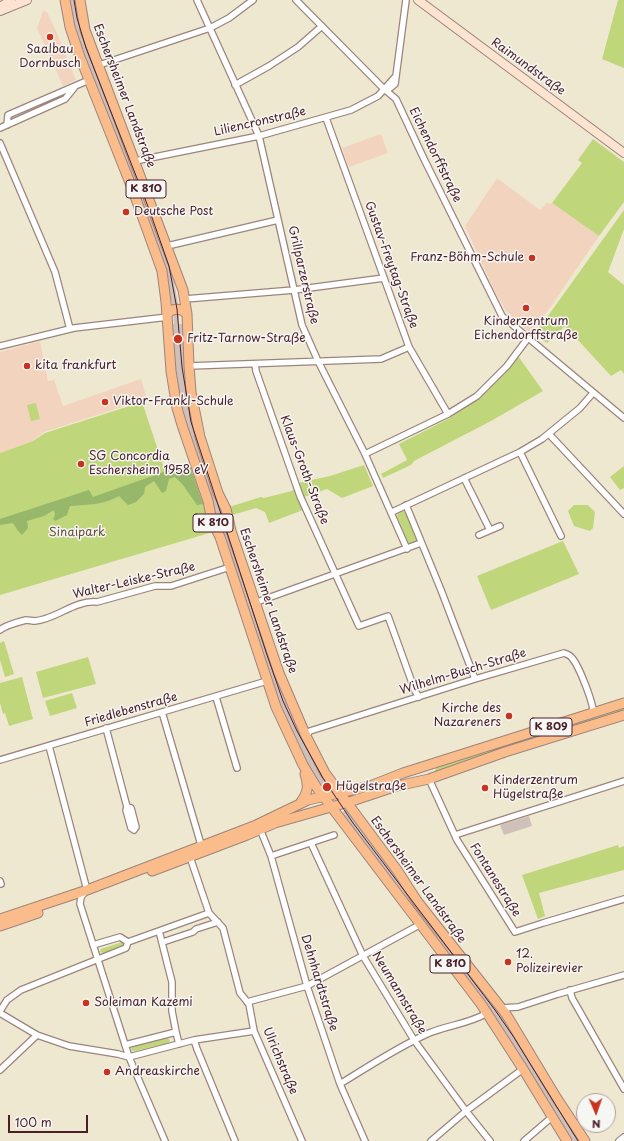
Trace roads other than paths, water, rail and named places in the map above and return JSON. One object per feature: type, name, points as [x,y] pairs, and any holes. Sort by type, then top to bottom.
[{"type":"main road","name":"Eschersheimer Landstraße","points":[[65,0],[72,34],[132,188],[162,272],[168,316],[171,371],[177,408],[208,501],[212,521],[220,538],[276,707],[303,765],[331,795],[345,802],[500,1008],[556,1098],[585,1141]]},
{"type":"main road","name":"Eschersheimer Landstraße","points":[[80,0],[85,30],[180,280],[187,314],[191,392],[200,437],[218,493],[226,509],[231,532],[279,673],[318,760],[339,818],[421,924],[487,1013],[567,1141]]},
{"type":"main road","points":[[168,316],[174,309],[183,310],[187,314]]},
{"type":"main road","name":"K 809","points":[[331,795],[370,786],[416,769],[624,703]]},
{"type":"main road","name":"K 809","points":[[331,795],[345,802],[429,779],[505,752],[624,715]]},
{"type":"main road","points":[[429,779],[429,769],[437,763]]},
{"type":"main road","points":[[301,802],[308,788],[303,765]]},
{"type":"main road","points":[[415,782],[421,776],[421,772],[416,769]]},
{"type":"main road","points":[[339,818],[349,796],[370,786]]},
{"type":"main road","points":[[0,926],[190,857],[203,849],[254,826],[301,802],[331,795]]},
{"type":"main road","points":[[0,919],[79,897],[275,823],[331,795]]},
{"type":"street","points":[[0,7],[12,0]]},
{"type":"street","points":[[0,11],[27,0]]},
{"type":"street","name":"Grillparzerstraße","points":[[197,0],[259,136],[302,325],[318,361],[365,454],[407,548]]},
{"type":"street","points":[[99,65],[210,28],[229,18],[253,0]]},
{"type":"street","name":"Eichendorffstraße","points":[[296,0],[384,89],[396,99],[502,316],[624,418]]},
{"type":"street","points":[[396,99],[396,76],[406,0]]},
{"type":"street","name":"Raimundstraße","points":[[418,0],[624,153]]},
{"type":"street","points":[[235,85],[269,66],[298,47],[322,26]]},
{"type":"street","points":[[384,89],[396,76]]},
{"type":"street","points":[[7,125],[8,115],[89,80]]},
{"type":"street","points":[[384,89],[390,89],[396,84]]},
{"type":"street","points":[[0,128],[65,99],[76,86]]},
{"type":"street","name":"Liliencronstraße","points":[[135,161],[259,136],[326,118],[351,110],[378,96],[384,89]]},
{"type":"street","name":"Gustav-Freytag-Straße","points":[[326,118],[409,347],[448,414]]},
{"type":"street","points":[[0,143],[55,272],[70,329]]},
{"type":"street","points":[[167,246],[278,220]]},
{"type":"street","points":[[185,300],[294,290],[384,278]]},
{"type":"street","points":[[0,346],[70,329],[168,316]]},
{"type":"street","points":[[365,454],[448,414],[477,396],[507,366],[528,338]]},
{"type":"street","points":[[189,366],[381,359],[409,347]]},
{"type":"street","name":"Klaus-Groth-Straße","points":[[255,364],[256,371],[300,496],[359,626],[388,616],[415,691],[419,697]]},
{"type":"street","points":[[392,512],[520,452],[549,434],[580,408],[593,393]]},
{"type":"street","points":[[549,434],[624,514]]},
{"type":"street","points":[[520,452],[561,536]]},
{"type":"street","points":[[464,478],[490,530]]},
{"type":"street","points":[[406,505],[442,590],[475,679]]},
{"type":"street","points":[[479,535],[500,526]]},
{"type":"street","points":[[254,603],[421,543]]},
{"type":"street","name":"Walter-Leiske-Straße","points":[[0,630],[3,627],[27,620],[35,621],[59,614],[66,609],[90,602],[96,602],[155,586],[171,586],[230,568]]},
{"type":"street","name":"Wilhelm-Busch-Straße","points":[[306,736],[310,731],[475,679],[564,653],[573,658],[578,668],[594,708],[593,713]]},
{"type":"street","name":"Friedlebenstraße","points":[[0,760],[267,681]]},
{"type":"street","points":[[216,696],[237,768]]},
{"type":"street","points":[[162,712],[203,849]]},
{"type":"street","points":[[106,728],[127,807]]},
{"type":"street","points":[[49,746],[79,897],[93,945],[129,1057],[165,1141]]},
{"type":"street","name":"Fontanestraße","points":[[429,779],[465,853],[515,932],[624,899]]},
{"type":"street","points":[[455,835],[624,781]]},
{"type":"street","name":"Dehnhardtstraße","points":[[260,829],[270,856],[307,986],[340,1084],[365,1141]]},
{"type":"street","points":[[270,856],[334,835]]},
{"type":"street","name":"Neumannstraße","points":[[311,843],[363,956],[414,1040],[466,1112],[490,1141]]},
{"type":"street","name":"Ulrichstraße","points":[[190,857],[209,913],[223,928],[240,993],[249,1004],[254,1031],[302,1141]]},
{"type":"street","points":[[128,942],[209,913]]},
{"type":"street","points":[[163,942],[218,922]]},
{"type":"street","points":[[247,1002],[307,986],[421,924]]},
{"type":"street","points":[[159,931],[172,982],[172,1011],[179,1044]]},
{"type":"street","points":[[93,945],[120,937],[128,942]]},
{"type":"street","points":[[128,942],[126,948],[21,990],[7,1000],[0,1012],[37,1035],[69,1046],[129,1057],[194,1040],[254,1031]]},
{"type":"street","points":[[500,1008],[506,1009],[518,1007],[570,990],[624,975]]},
{"type":"street","points":[[570,990],[572,998],[624,1090]]},
{"type":"street","points":[[510,1022],[512,1014],[518,1007]]},
{"type":"street","points":[[340,1084],[414,1040],[436,1030],[474,1020],[487,1013]]},
{"type":"street","points":[[125,1045],[176,1032]]},
{"type":"street","points":[[0,1070],[37,1035]]},
{"type":"street","points":[[194,1040],[235,1141]]},
{"type":"street","points":[[431,1141],[466,1112],[523,1069]]},
{"type":"street","points":[[524,1141],[552,1117]]},
{"type":"street","points":[[619,1141],[624,1137]]},
{"type":"tram line","points":[[74,0],[77,18],[86,48],[149,209],[169,266],[177,309],[182,367],[191,422],[283,701],[297,731],[323,778],[353,823],[495,1010],[513,1036],[578,1141]]},
{"type":"place","name":"Saalbau Dornbusch","points":[[50,37]]},
{"type":"place","name":"Deutsche Post","points":[[126,212]]},
{"type":"place","name":"Franz-Böhm-Schule","points":[[532,258]]},
{"type":"place","name":"Kinderzentrum Eichendorffstraße","points":[[526,308]]},
{"type":"place","name":"Fritz-Tarnow-Straße","points":[[178,339]]},
{"type":"place","name":"kita frankfurt","points":[[27,366]]},
{"type":"place","name":"Viktor-Frankl-Schule","points":[[105,402]]},
{"type":"place","name":"SG Concordia Eschersheim 1958 eV","points":[[81,464]]},
{"type":"place","name":"Kirche des Nazareners","points":[[509,716]]},
{"type":"place","name":"Hügelstraße","points":[[327,787]]},
{"type":"place","name":"Kinderzentrum Hügelstraße","points":[[485,788]]},
{"type":"place","name":"12. Polizeirevier","points":[[508,962]]},
{"type":"place","name":"Soleiman Kazemi","points":[[86,1003]]},
{"type":"place","name":"Andreaskirche","points":[[107,1072]]},
{"type":"park label","name":"Sinaipark","points":[[77,533]]}]
